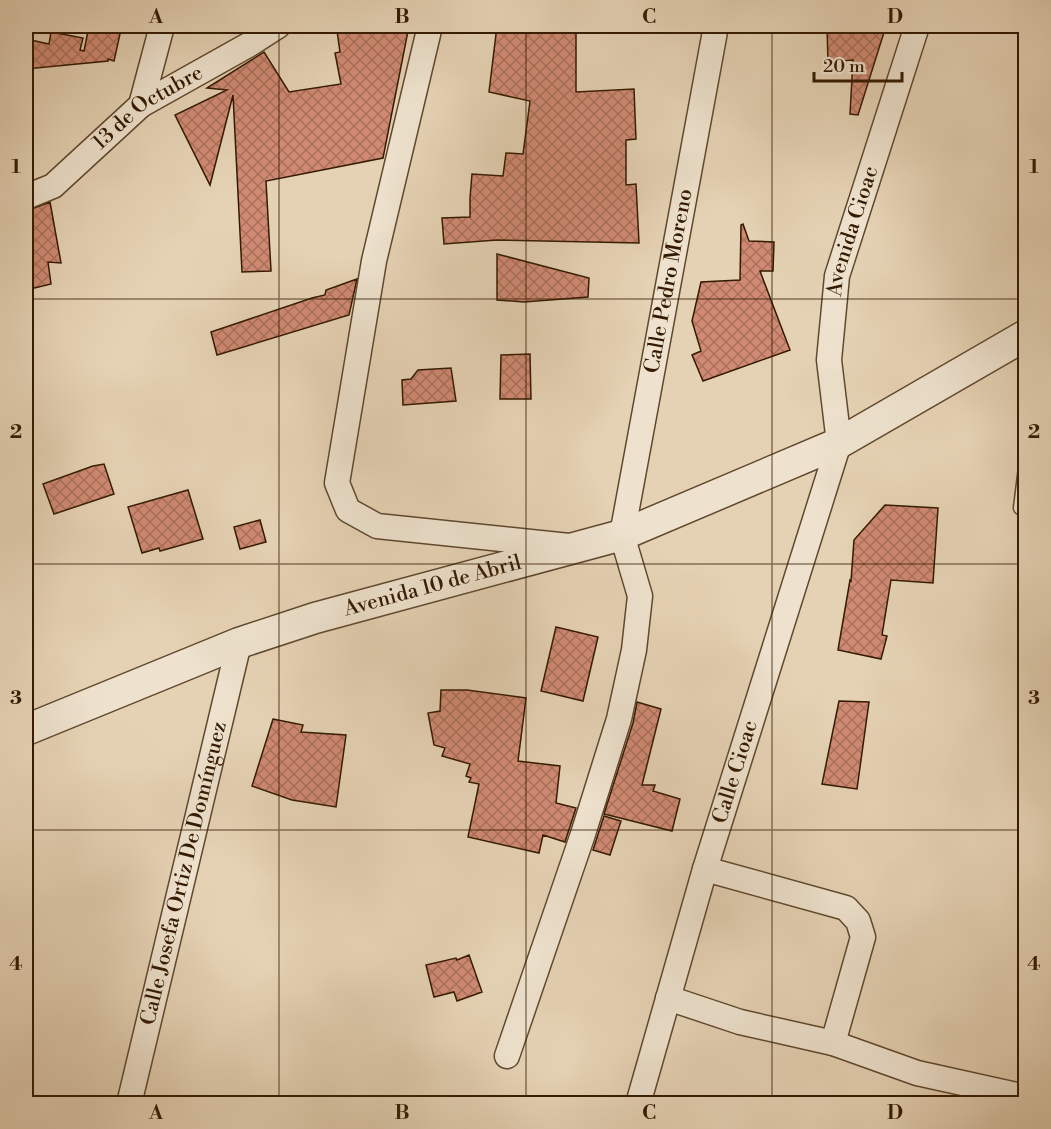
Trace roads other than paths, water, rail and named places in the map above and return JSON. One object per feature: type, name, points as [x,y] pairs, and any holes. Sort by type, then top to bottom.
[{"type":"street","points":[[141,105],[162,26]]},
{"type":"street","name":"13 de Octubre","points":[[26,197],[53,186],[141,105],[278,26]]},
{"type":"street","points":[[430,26],[374,261],[337,483],[348,510],[377,526],[577,547]]},
{"type":"street","name":"Calle Pedro Moreno","points":[[622,535],[716,26]]},
{"type":"street","name":"Avenida Cioac","points":[[840,443],[829,360],[837,276],[917,26]]},
{"type":"street","name":"Avenida 10 de Abril","points":[[26,730],[239,643],[315,618],[622,535],[840,443],[1026,336]]},
{"type":"street","name":"Calle Cioac","points":[[638,1104],[705,869],[840,443]]},
{"type":"street","points":[[507,1056],[619,719],[634,650],[640,596],[622,535]]},
{"type":"street","name":"Calle Josefa Ortiz De Domínguez","points":[[129,1104],[239,643]]},
{"type":"street","points":[[705,869],[846,908],[858,921],[863,936],[833,1043]]},
{"type":"street","points":[[668,998],[740,1022],[833,1043],[917,1073],[1026,1097]]},
{"type":"lane","points":[[1020,508],[1026,459]]}]
